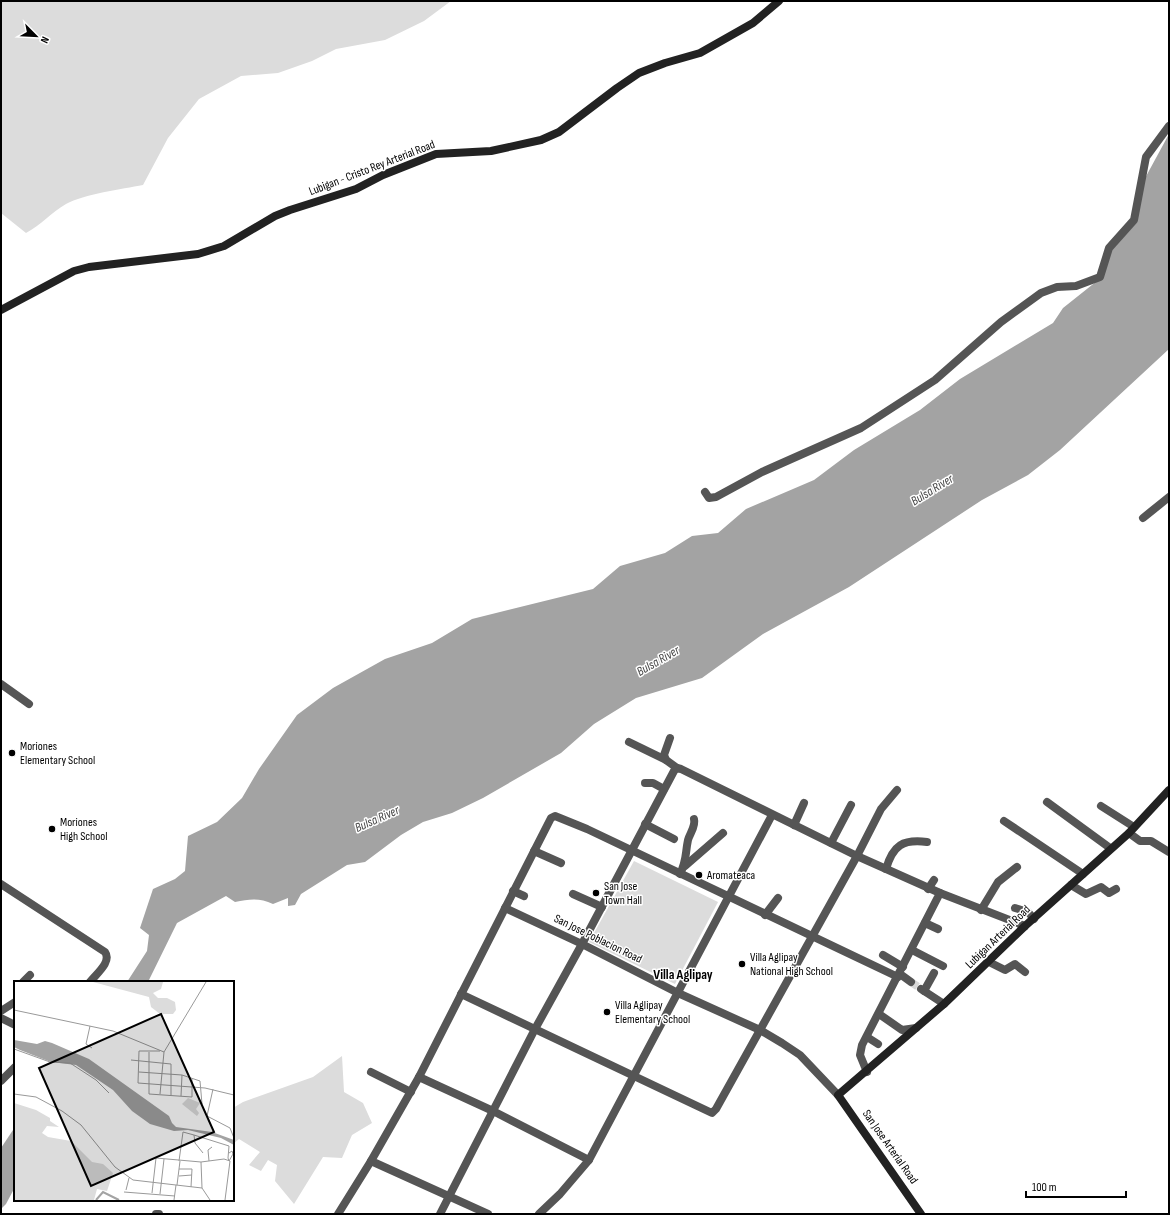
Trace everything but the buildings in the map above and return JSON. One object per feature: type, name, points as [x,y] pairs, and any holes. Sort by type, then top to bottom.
[{"type":"main road","name":"Lubigan - Cristo Rey Arterial Road","points":[[1,310],[74,272],[89,267],[198,254],[224,246],[280,214],[356,189],[382,175],[436,154],[491,151],[541,140],[559,132],[639,73],[665,63],[700,53],[753,23],[779,1]]},
{"type":"main road","name":"Lubigan Arterial Road","points":[[838,1095],[867,1072],[944,1004],[1025,926],[1110,848],[1132,830],[1169,790]]},
{"type":"main road","name":"San Jose Arterial Road","points":[[838,1095],[921,1214]]},
{"type":"street","points":[[704,492],[709,498],[716,498],[762,472],[861,428],[935,380],[996,326],[1041,293],[1056,287],[1076,286],[1100,277],[1109,248],[1134,220],[1146,157],[1169,126]]},
{"type":"street","points":[[1143,518],[1169,497]]},
{"type":"street","points":[[1,684],[29,704]]},
{"type":"street","points":[[666,760],[664,751],[670,738]]},
{"type":"street","points":[[629,742],[666,760],[677,768],[772,815],[928,889],[1025,926]]},
{"type":"street","points":[[440,1214],[535,1029],[602,907],[664,789],[677,768]]},
{"type":"street","points":[[646,783],[653,783],[664,789]]},
{"type":"street","points":[[461,994],[712,1113],[716,1109],[811,937],[858,856],[881,809],[896,790]]},
{"type":"street","points":[[1047,802],[1110,848]]},
{"type":"street","points":[[794,825],[804,803]]},
{"type":"street","points":[[831,843],[851,805]]},
{"type":"street","points":[[1101,806],[1132,830],[1140,841],[1151,841],[1169,855]]},
{"type":"street","points":[[539,1214],[560,1194],[590,1160],[772,815]]},
{"type":"street","points":[[338,1214],[371,1161],[420,1076],[513,891],[551,818],[555,816],[631,851],[682,871],[729,898],[811,937],[900,973]]},
{"type":"street","points":[[682,871],[687,858],[688,842],[695,824],[694,819]]},
{"type":"street","points":[[1004,821],[1082,874]]},
{"type":"street","points":[[645,824],[674,839]]},
{"type":"street","points":[[682,871],[723,833]]},
{"type":"street","points":[[886,869],[895,849],[904,843],[909,841],[928,842]]},
{"type":"street","points":[[534,851],[561,863]]},
{"type":"street","points":[[981,910],[998,882],[1017,867]]},
{"type":"street","points":[[928,889],[934,880]]},
{"type":"street","points":[[1,884],[105,952],[107,955],[107,961],[91,981]]},
{"type":"street","points":[[1071,885],[1086,894],[1101,887],[1109,893],[1116,889]]},
{"type":"street","points":[[513,891],[524,896]]},
{"type":"street","points":[[867,1072],[860,1055],[862,1045],[880,1014],[940,893]]},
{"type":"street","points":[[573,894],[602,907]]},
{"type":"street","points":[[765,915],[778,898]]},
{"type":"street","name":"San Jose Poblacion Road","points":[[505,908],[582,944],[678,993],[760,1030],[800,1055],[838,1095]]},
{"type":"street","points":[[1015,908],[1028,912],[1034,919]]},
{"type":"street","points":[[925,923],[938,929]]},
{"type":"street","points":[[912,950],[943,966]]},
{"type":"street","points":[[883,954],[900,973],[911,982]]},
{"type":"street","points":[[989,962],[1000,972],[1016,964],[1025,972]]},
{"type":"street","points":[[934,973],[922,990],[944,1004]]},
{"type":"street","points":[[24,981],[30,975]]},
{"type":"street","points":[[1,1011],[14,1003]]},
{"type":"street","points":[[880,1014],[902,1030],[916,1028]]},
{"type":"street","points":[[1,1018],[14,1024]]},
{"type":"street","points":[[867,1037],[878,1044]]},
{"type":"street","points":[[1,1081],[14,1068]]},
{"type":"street","points":[[371,1072],[411,1092]]},
{"type":"street","points":[[420,1076],[590,1160]]},
{"type":"street","points":[[371,1161],[488,1214]]},
{"type":"shaded area","points":[[1,1],[451,1],[424,21],[385,40],[336,49],[312,61],[278,73],[241,76],[199,99],[168,138],[143,185],[103,192],[74,200],[61,207],[26,233],[1,213]]},
{"type":"shaded area","points":[[634,861],[718,902],[675,984],[589,942]]},
{"type":"shaded area","points":[[342,1056],[344,1092],[363,1103],[372,1123],[352,1135],[342,1158],[323,1157],[294,1204],[275,1181],[277,1165],[268,1160],[261,1171],[249,1165],[260,1152],[239,1139],[234,1143],[234,1107],[243,1102],[313,1077]]},
{"type":"water","name":"Bulsa River","points":[[1169,134],[1169,349],[1060,450],[1028,475],[982,500],[849,587],[763,634],[702,678],[636,698],[594,724],[561,753],[483,798],[452,813],[423,822],[401,835],[365,862],[347,865],[301,894],[295,905],[288,906],[288,898],[273,904],[255,900],[235,902],[226,896],[177,923],[148,981],[128,981],[147,951],[149,935],[140,928],[153,889],[175,879],[185,871],[188,836],[217,822],[242,798],[259,769],[297,715],[333,688],[385,659],[432,643],[472,619],[593,589],[620,566],[665,553],[692,536],[718,533],[746,509],[814,480],[854,450],[920,410],[960,379],[1053,323],[1063,308],[1102,277],[1111,250],[1137,222],[1144,180]]},
{"type":"water","points":[[14,1128],[14,1189],[6,1204],[1,1209],[1,1148]]},
{"type":"tunnel","points":[[911,982],[921,989]]},
{"type":"place","name":"Moriones Elementary School","points":[[12,753]]},
{"type":"place","name":"Moriones High School","points":[[52,829]]},
{"type":"place","name":"Aromateaca","points":[[699,875]]},
{"type":"place","name":"San Jose Town Hall","points":[[596,893]]},
{"type":"place","name":"Villa Aglipay National High School","points":[[742,964]]},
{"type":"place","name":"Villa Aglipay Elementary School","points":[[607,1012]]},
{"type":"district","name":"Villa Aglipay","points":[[683,974]]}]
